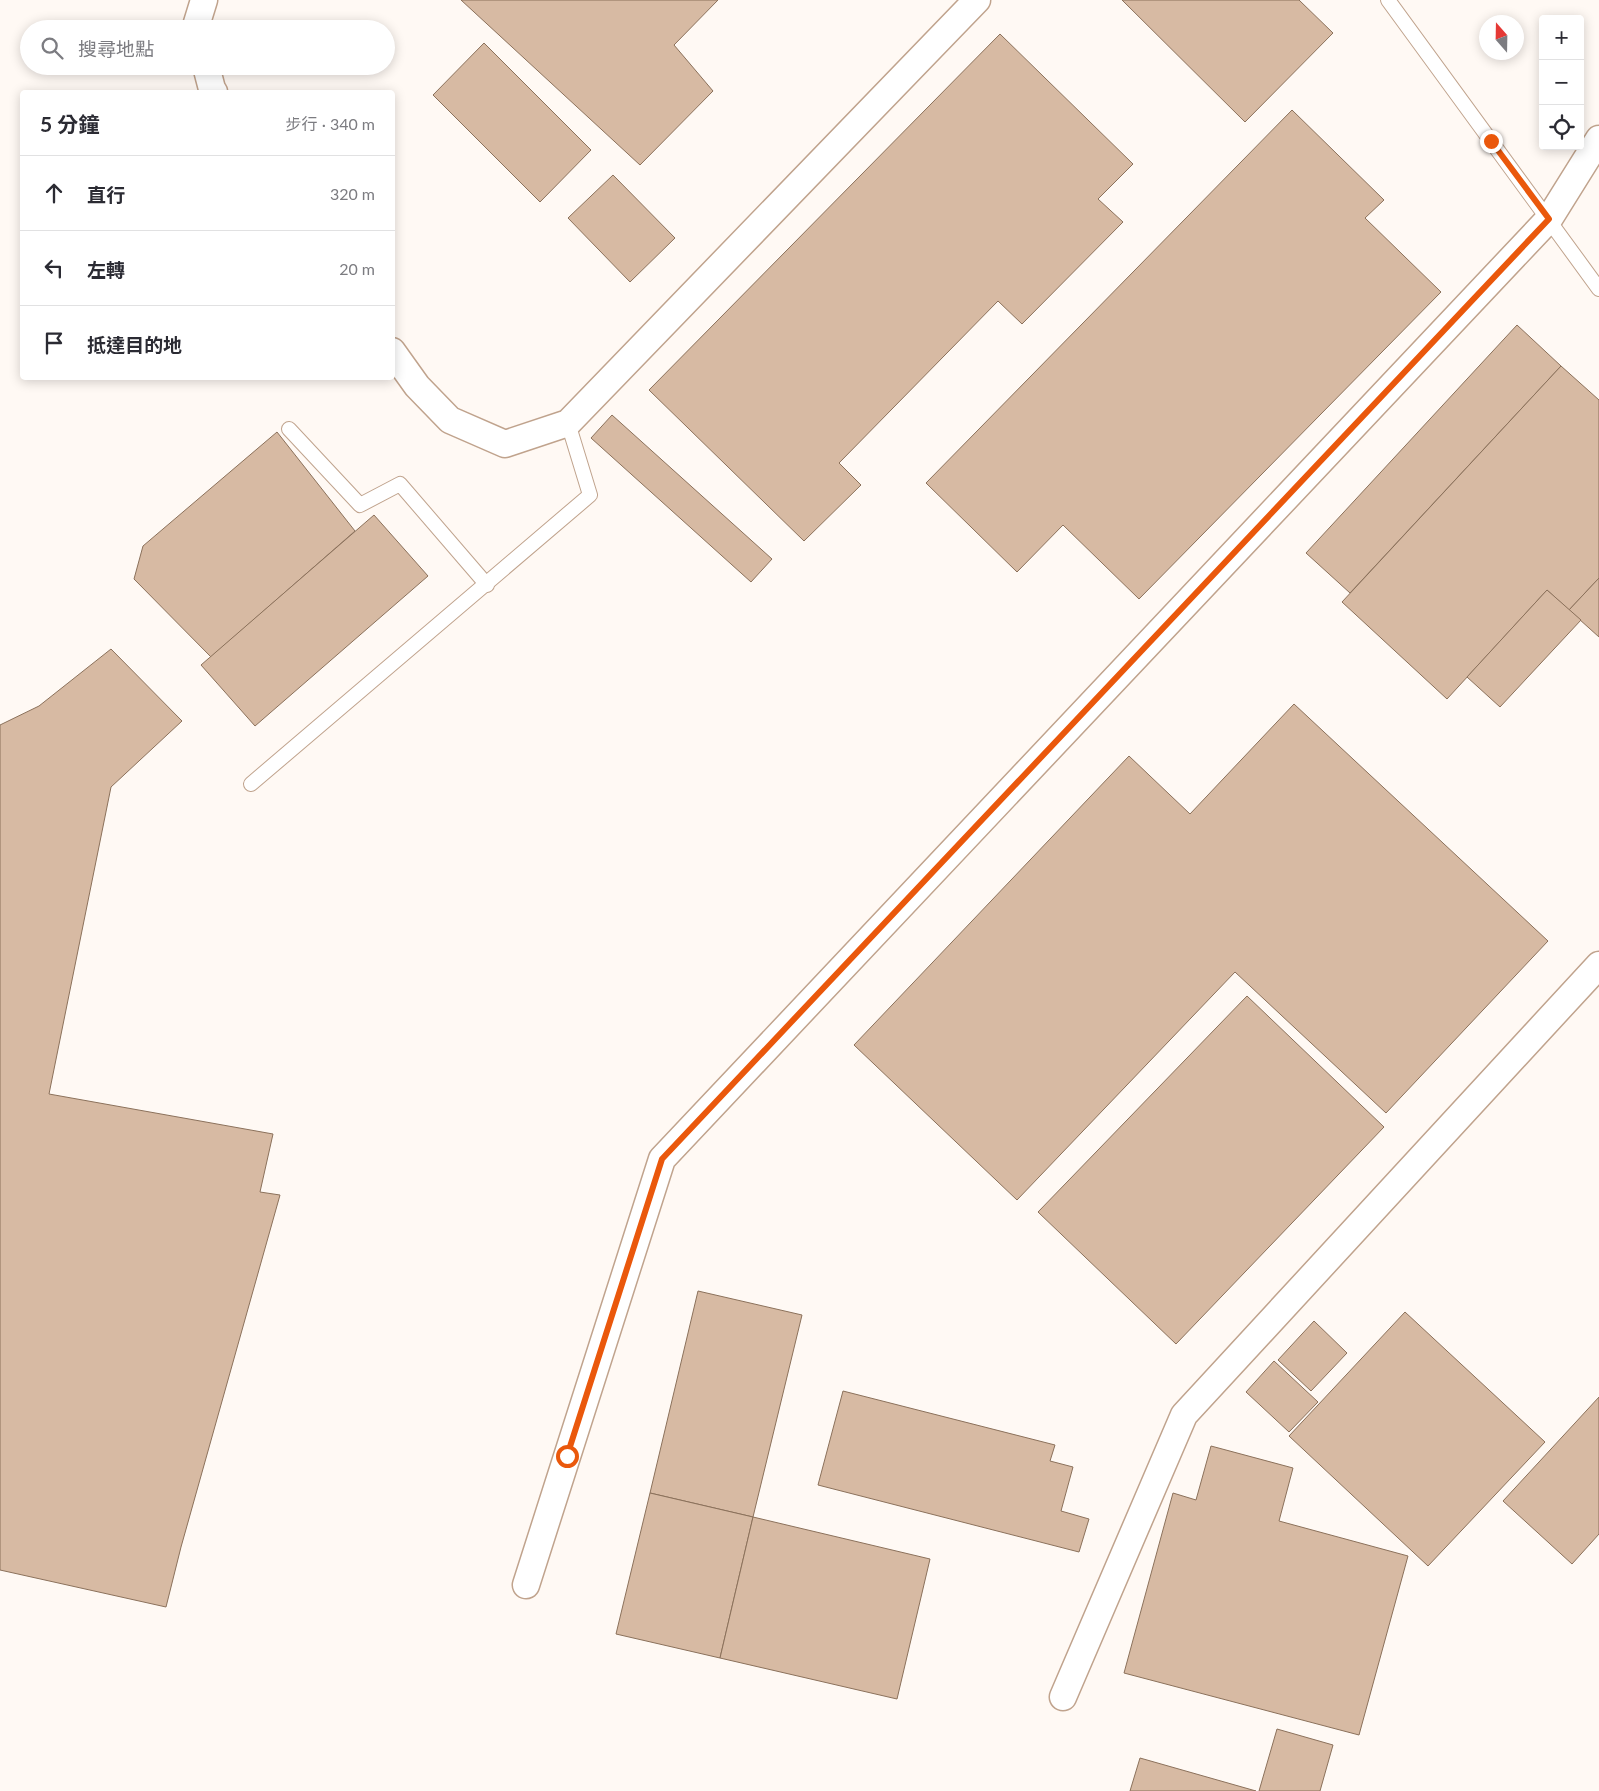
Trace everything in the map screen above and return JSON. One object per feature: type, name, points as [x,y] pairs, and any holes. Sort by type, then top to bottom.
[{"type":"street","points":[[198,20],[204,0]]},
{"type":"street","points":[[395,355],[417,386],[450,420],[505,444],[568,423],[977,0]]},
{"type":"street","points":[[208,75],[213,90]]},
{"type":"street","points":[[526,1585],[662,1159],[1549,219],[1599,139]]},
{"type":"street","points":[[1063,1697],[1184,1415],[1599,965]]},
{"type":"lane","points":[[1388,0],[1599,289]]},
{"type":"lane","points":[[251,784],[590,495],[568,423]]},
{"type":"lane","points":[[290,430],[360,505],[400,484],[487,584]]},
{"type":"building","points":[[461,0],[718,0],[674,45],[713,91],[640,165]]},
{"type":"building","points":[[1122,0],[1299,0],[1333,33],[1245,122]]},
{"type":"building","points":[[1000,34],[1133,164],[1098,199],[1123,222],[1022,324],[998,301],[839,463],[861,485],[804,541],[649,390]]},
{"type":"building","points":[[484,43],[591,150],[540,202],[433,95]]},
{"type":"building","points":[[1292,110],[1384,200],[1365,218],[1441,292],[1139,599],[1063,525],[1017,572],[926,483]]},
{"type":"building","points":[[613,175],[675,238],[630,282],[568,218]]},
{"type":"building","points":[[1517,325],[1561,366],[1350,593],[1306,553]]},
{"type":"building","points":[[1561,366],[1599,400],[1599,578],[1569,610],[1547,590],[1447,699],[1342,602]]},
{"type":"building","points":[[612,415],[772,559],[751,582],[591,438]]},
{"type":"building","points":[[277,432],[355,531],[211,657],[134,579],[143,546]]},
{"type":"building","points":[[374,515],[428,576],[255,726],[201,665]]},
{"type":"building","points":[[1599,578],[1599,637],[1569,610]]},
{"type":"building","points":[[1547,590],[1581,620],[1500,707],[1467,677]]},
{"type":"building","points":[[111,649],[182,721],[111,787],[49,1094],[273,1134],[260,1192],[280,1195],[181,1547],[166,1607],[0,1570],[0,725],[39,706]]},
{"type":"building","points":[[1294,704],[1548,941],[1386,1113],[1235,972],[1017,1200],[854,1045],[1129,756],[1190,814]]},
{"type":"building","points":[[1247,996],[1384,1127],[1176,1344],[1038,1212]]},
{"type":"building","points":[[698,1291],[802,1315],[753,1517],[650,1493]]},
{"type":"building","points":[[1405,1312],[1545,1442],[1428,1566],[1289,1436]]},
{"type":"building","points":[[1314,1321],[1347,1353],[1311,1391],[1278,1360]]},
{"type":"building","points":[[1274,1361],[1318,1402],[1289,1432],[1246,1392]]},
{"type":"building","points":[[843,1391],[1055,1445],[1050,1461],[1073,1467],[1061,1511],[1089,1519],[1079,1552],[818,1485]]},
{"type":"building","points":[[1599,1397],[1599,1534],[1572,1564],[1503,1501]]},
{"type":"building","points":[[1211,1446],[1293,1468],[1279,1521],[1408,1556],[1359,1735],[1124,1673],[1173,1493],[1196,1500]]},
{"type":"building","points":[[650,1493],[753,1517],[720,1658],[616,1634]]},
{"type":"building","points":[[753,1517],[930,1559],[897,1699],[720,1658]]},
{"type":"building","points":[[1277,1729],[1333,1745],[1320,1791],[1259,1791]]},
{"type":"building","points":[[1140,1758],[1256,1791],[1130,1791]]},
{"type":"route","points":[[567,1456],[662,1159],[1549,219],[1491,141]]}]
